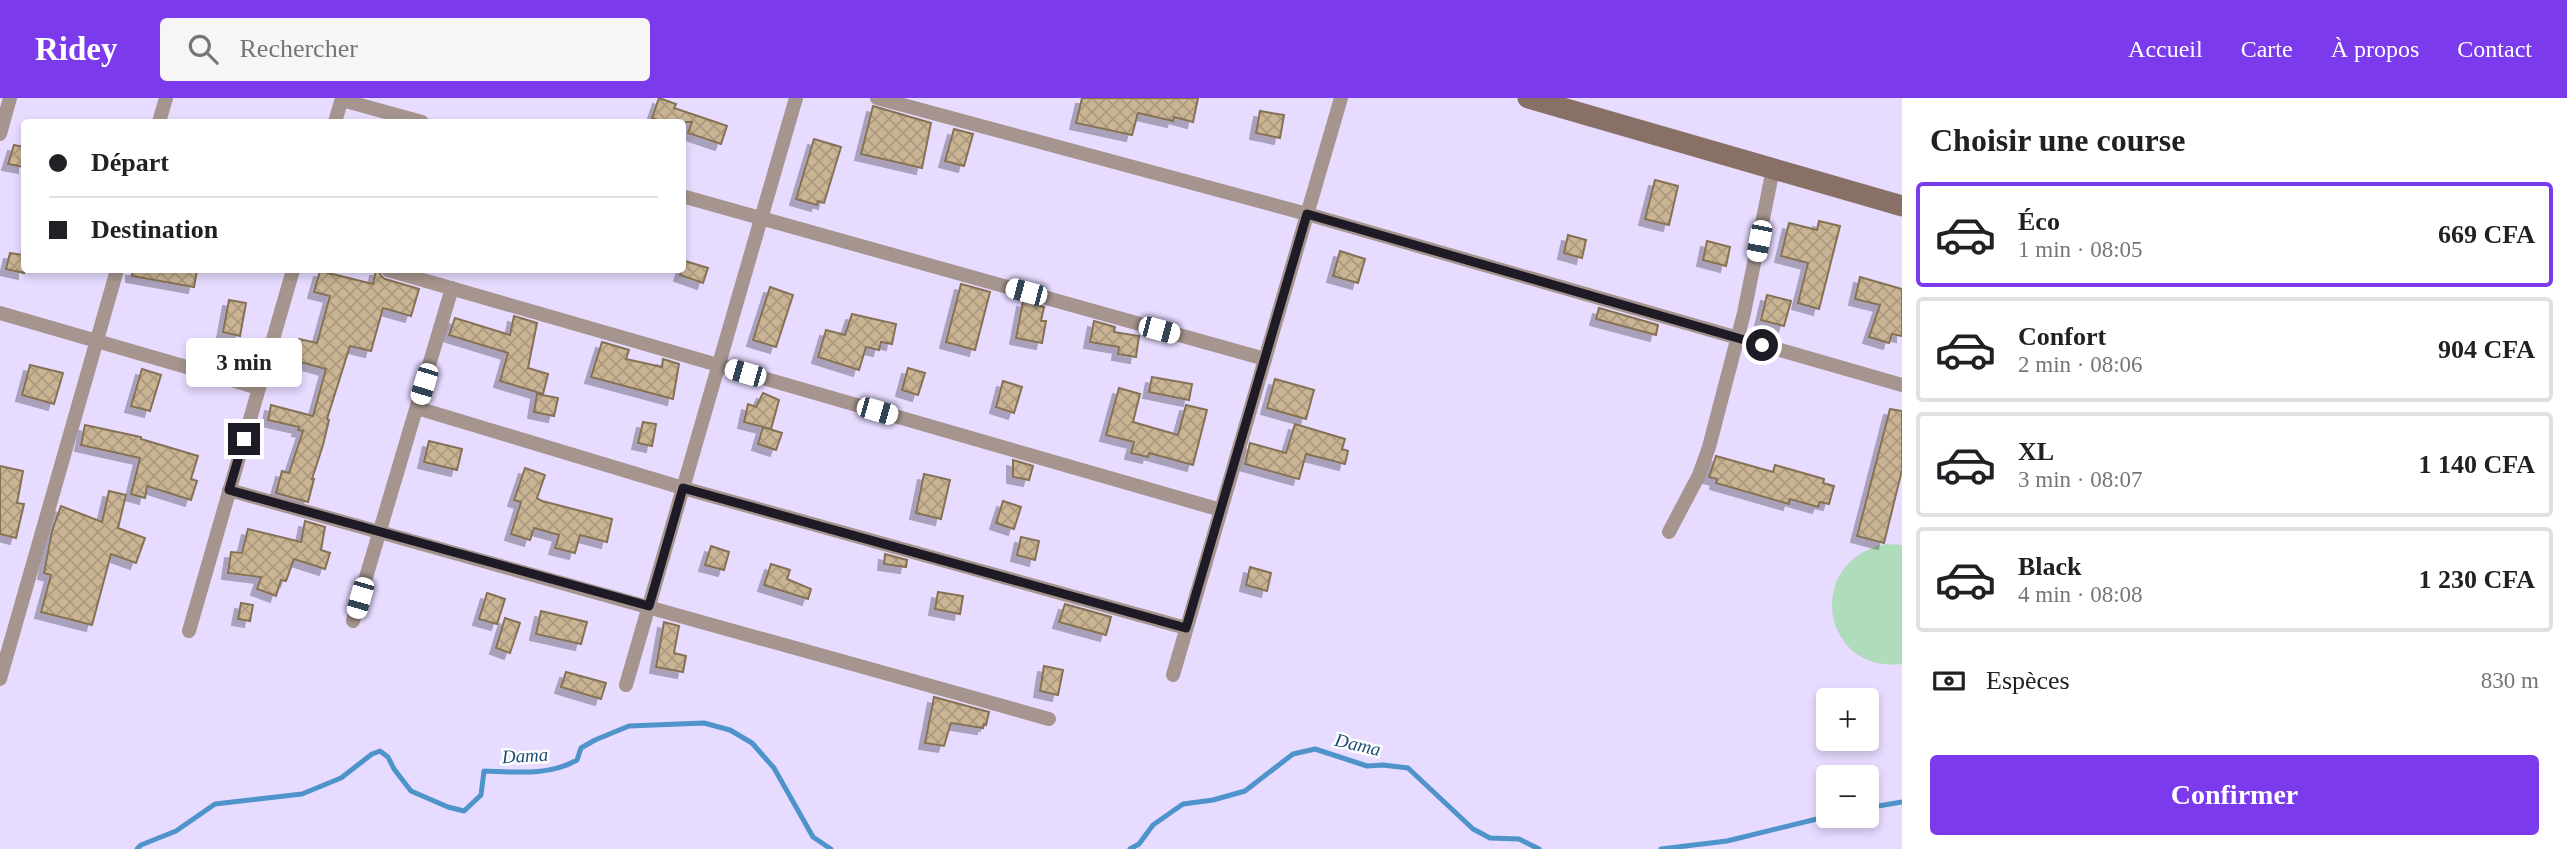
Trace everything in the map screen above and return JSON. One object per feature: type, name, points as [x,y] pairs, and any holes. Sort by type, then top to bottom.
[{"type":"street","points":[[0,134],[10,98]]},
{"type":"street","points":[[160,119],[166,98]]},
{"type":"street","points":[[626,685],[796,98]]},
{"type":"street","points":[[877,98],[1307,214],[1902,386]]},
{"type":"street","points":[[1173,675],[1340,98]]},
{"type":"street","points":[[1528,98],[1902,206]]},
{"type":"street","points":[[336,119],[342,99],[412,119]]},
{"type":"street","points":[[1669,532],[1702,465],[1738,338],[1773,169]]},
{"type":"street","points":[[686,197],[1265,359]]},
{"type":"street","points":[[0,678],[116,273]]},
{"type":"street","points":[[189,631],[292,273]]},
{"type":"street","points":[[399,273],[1221,510]]},
{"type":"street","points":[[353,621],[452,288]]},
{"type":"street","points":[[0,313],[259,388]]},
{"type":"street","points":[[416,408],[683,488],[1186,628]]},
{"type":"street","points":[[229,490],[1049,719]]},
{"type":"green space","points":[[1885,544],[1902,545],[1902,664],[1875,662],[1854,652],[1840,635],[1833,614],[1833,593],[1842,572],[1859,555]]},
{"type":"building","points":[[659,98],[676,104],[674,108],[727,126],[721,144],[688,133],[692,122],[686,122],[686,119],[652,118]]},
{"type":"building","points":[[1082,98],[1198,98],[1193,122],[1174,117],[1173,121],[1138,113],[1132,135],[1076,123]]},
{"type":"building","points":[[873,106],[931,123],[922,168],[861,154]]},
{"type":"building","points":[[1260,111],[1284,115],[1280,138],[1256,133]]},
{"type":"building","points":[[954,129],[973,134],[964,166],[945,161]]},
{"type":"building","points":[[814,139],[841,147],[824,203],[818,201],[817,205],[796,199]]},
{"type":"building","points":[[14,145],[21,146],[21,166],[8,164]]},
{"type":"building","points":[[1655,180],[1678,186],[1669,225],[1645,219]]},
{"type":"building","points":[[1819,221],[1840,226],[1819,309],[1798,303],[1808,263],[1781,256],[1789,223],[1817,230]]},
{"type":"building","points":[[1568,235],[1586,240],[1582,258],[1564,253]]},
{"type":"building","points":[[1707,241],[1730,247],[1726,266],[1703,260]]},
{"type":"building","points":[[1340,251],[1365,259],[1358,283],[1333,276]]},
{"type":"building","points":[[10,253],[21,255],[21,272],[6,269]]},
{"type":"building","points":[[686,261],[708,268],[703,283],[680,275],[686,273]]},
{"type":"building","points":[[132,273],[196,273],[194,287],[132,276]]},
{"type":"building","points":[[319,273],[373,284],[375,273],[380,273],[385,279],[419,289],[411,316],[383,308],[371,351],[350,346],[327,419],[329,420],[308,502],[276,493],[282,471],[289,473],[303,431],[298,430],[299,427],[268,420],[271,405],[313,416],[326,369],[293,360],[299,339],[317,343],[330,296],[314,292]]},
{"type":"building","points":[[1860,277],[1902,289],[1902,336],[1892,334],[1889,343],[1869,337],[1880,305],[1855,299]]},
{"type":"building","points":[[961,284],[990,292],[975,350],[946,342]]},
{"type":"building","points":[[770,287],[793,295],[776,347],[753,340]]},
{"type":"building","points":[[1767,295],[1791,301],[1784,326],[1761,320]]},
{"type":"building","points":[[229,300],[246,303],[240,336],[223,332]]},
{"type":"building","points":[[1023,301],[1044,307],[1041,321],[1046,321],[1042,343],[1016,338]]},
{"type":"building","points":[[1599,308],[1658,325],[1656,335],[1596,319]]},
{"type":"building","points":[[852,314],[896,324],[892,344],[881,342],[879,350],[866,347],[859,370],[818,357],[826,330],[845,335]]},
{"type":"building","points":[[514,316],[537,323],[528,368],[548,374],[543,394],[500,381],[508,353],[449,335],[455,318],[510,335]]},
{"type":"building","points":[[1094,321],[1115,327],[1114,332],[1139,336],[1136,357],[1118,354],[1119,347],[1090,342]]},
{"type":"building","points":[[602,342],[629,350],[626,359],[662,367],[663,359],[679,364],[673,399],[591,377]]},
{"type":"building","points":[[30,365],[63,373],[54,404],[22,395]]},
{"type":"building","points":[[908,368],[925,373],[918,395],[902,390]]},
{"type":"building","points":[[142,369],[161,375],[150,411],[131,406]]},
{"type":"building","points":[[1152,377],[1192,384],[1189,400],[1149,392]]},
{"type":"building","points":[[1275,379],[1314,390],[1306,419],[1267,408]]},
{"type":"building","points":[[1003,381],[1022,387],[1014,413],[996,407]]},
{"type":"building","points":[[1119,388],[1140,394],[1133,422],[1178,435],[1186,405],[1207,410],[1193,465],[1149,453],[1148,457],[1131,453],[1134,442],[1106,435]]},
{"type":"building","points":[[763,393],[779,400],[771,429],[744,422],[748,404],[756,407]]},
{"type":"building","points":[[537,394],[558,398],[554,416],[534,412]]},
{"type":"building","points":[[1890,409],[1902,411],[1902,470],[1884,543],[1857,536]]},
{"type":"building","points":[[643,422],[656,424],[652,446],[638,443]]},
{"type":"building","points":[[1295,424],[1345,439],[1342,449],[1348,451],[1345,464],[1306,454],[1299,479],[1245,464],[1250,443],[1286,453]]},
{"type":"building","points":[[85,425],[141,437],[198,456],[191,479],[197,481],[191,500],[147,486],[145,498],[131,494],[140,458],[81,445]]},
{"type":"building","points":[[763,427],[782,433],[776,450],[758,444]]},
{"type":"building","points":[[429,441],[462,449],[457,470],[424,462]]},
{"type":"building","points":[[1716,456],[1773,472],[1775,465],[1824,479],[1823,483],[1834,486],[1829,504],[1820,502],[1818,507],[1790,499],[1789,504],[1716,483],[1717,479],[1709,477]]},
{"type":"building","points":[[1013,460],[1033,466],[1029,480],[1013,477]]},
{"type":"building","points":[[0,466],[23,471],[17,503],[24,504],[16,538],[0,534]]},
{"type":"building","points":[[525,468],[545,475],[537,498],[542,501],[612,519],[607,542],[580,535],[575,553],[555,548],[559,535],[534,528],[530,540],[511,534],[521,502],[514,500]]},
{"type":"building","points":[[924,474],[950,480],[941,519],[916,513]]},
{"type":"building","points":[[109,491],[126,495],[118,528],[145,538],[136,563],[111,554],[92,625],[41,612],[51,575],[44,573],[52,531],[61,506],[102,522]]},
{"type":"building","points":[[1003,501],[1021,507],[1014,529],[996,523]]},
{"type":"building","points":[[305,521],[325,527],[321,550],[330,553],[325,569],[294,559],[286,581],[281,580],[276,596],[257,589],[261,577],[228,573],[231,552],[242,553],[248,529],[301,542]]},
{"type":"building","points":[[1021,537],[1039,541],[1035,560],[1017,555]]},
{"type":"building","points":[[711,546],[729,552],[724,570],[705,565]]},
{"type":"building","points":[[885,554],[907,560],[906,567],[884,564]]},
{"type":"building","points":[[771,564],[790,570],[787,579],[811,589],[808,599],[764,585]]},
{"type":"building","points":[[1250,567],[1271,573],[1267,591],[1246,585]]},
{"type":"building","points":[[938,592],[963,596],[960,614],[935,609]]},
{"type":"building","points":[[487,593],[505,599],[497,624],[479,619]]},
{"type":"building","points":[[241,603],[253,605],[250,621],[238,619]]},
{"type":"building","points":[[1065,604],[1111,617],[1106,635],[1059,622]]},
{"type":"building","points":[[541,611],[587,622],[581,644],[536,634]]},
{"type":"building","points":[[505,618],[520,623],[510,653],[496,648]]},
{"type":"building","points":[[664,622],[679,626],[674,653],[686,656],[683,672],[656,667]]},
{"type":"building","points":[[1044,666],[1063,670],[1058,695],[1040,691]]},
{"type":"building","points":[[566,672],[606,683],[601,699],[561,687]]},
{"type":"building","points":[[934,697],[989,712],[986,725],[984,724],[983,728],[951,723],[944,746],[925,743]]},
{"type":"waterway","name":"Dama","points":[[137,849],[176,831],[215,804],[302,794],[341,778],[380,751],[388,757],[411,791],[464,811],[481,795],[484,771],[532,772],[555,769],[577,760],[581,748],[629,726],[704,723],[730,730],[752,743],[774,768],[813,837],[831,849]]},
{"type":"waterway","name":"Dama","points":[[1130,849],[1139,844],[1153,825],[1183,804],[1213,800],[1245,791],[1293,754],[1315,749],[1367,766],[1408,768],[1473,829],[1490,838],[1519,839],[1539,849]]},
{"type":"waterway","name":"Dama","points":[[1879,806],[1902,802]]},
{"type":"waterway","name":"Dama","points":[[1661,849],[1727,841],[1816,819]]},
{"type":"route","points":[[244,439],[229,490],[649,606],[683,488],[1186,628],[1307,214],[1762,345]]}]
